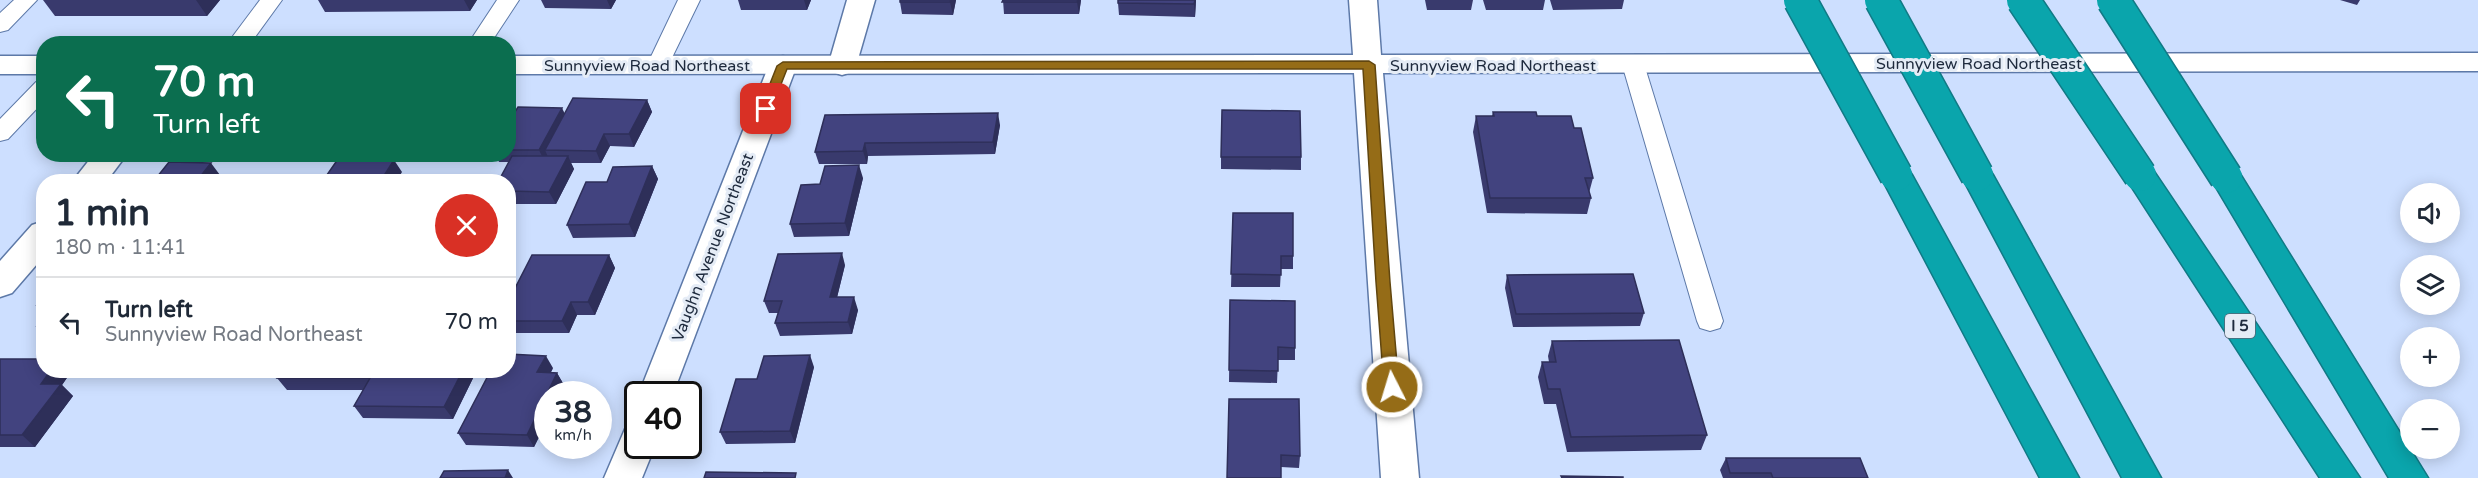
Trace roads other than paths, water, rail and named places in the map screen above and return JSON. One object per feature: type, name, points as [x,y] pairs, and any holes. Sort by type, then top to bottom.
[{"type":"highway","points":[[1800,0],[2060,478]]},
{"type":"highway","points":[[1881,0],[2142,478]]},
{"type":"highway","name":"I 5","points":[[2023,0],[2341,478]]},
{"type":"highway","points":[[2113,0],[2226,177],[2409,478]]},
{"type":"main road","points":[[842,66],[861,0]]},
{"type":"main road","points":[[1363,0],[1383,282],[1400,478]]},
{"type":"main road","name":"Sunnyview Road Northeast","points":[[516,66],[2478,63]]},
{"type":"main road","points":[[0,65],[36,65]]},
{"type":"main road","name":"Vaughn Avenue Northeast","points":[[660,381],[783,66]]},
{"type":"main road","points":[[95,174],[105,162]]},
{"type":"main road","points":[[0,284],[36,242]]},
{"type":"main road","points":[[622,478],[630,459]]},
{"type":"lane","points":[[0,25],[26,0]]},
{"type":"lane","points":[[244,36],[271,0]]},
{"type":"lane","points":[[485,36],[508,0]]},
{"type":"lane","points":[[658,66],[689,0]]},
{"type":"lane","points":[[1633,64],[1710,321]]},
{"type":"lane","points":[[0,133],[36,95]]}]
